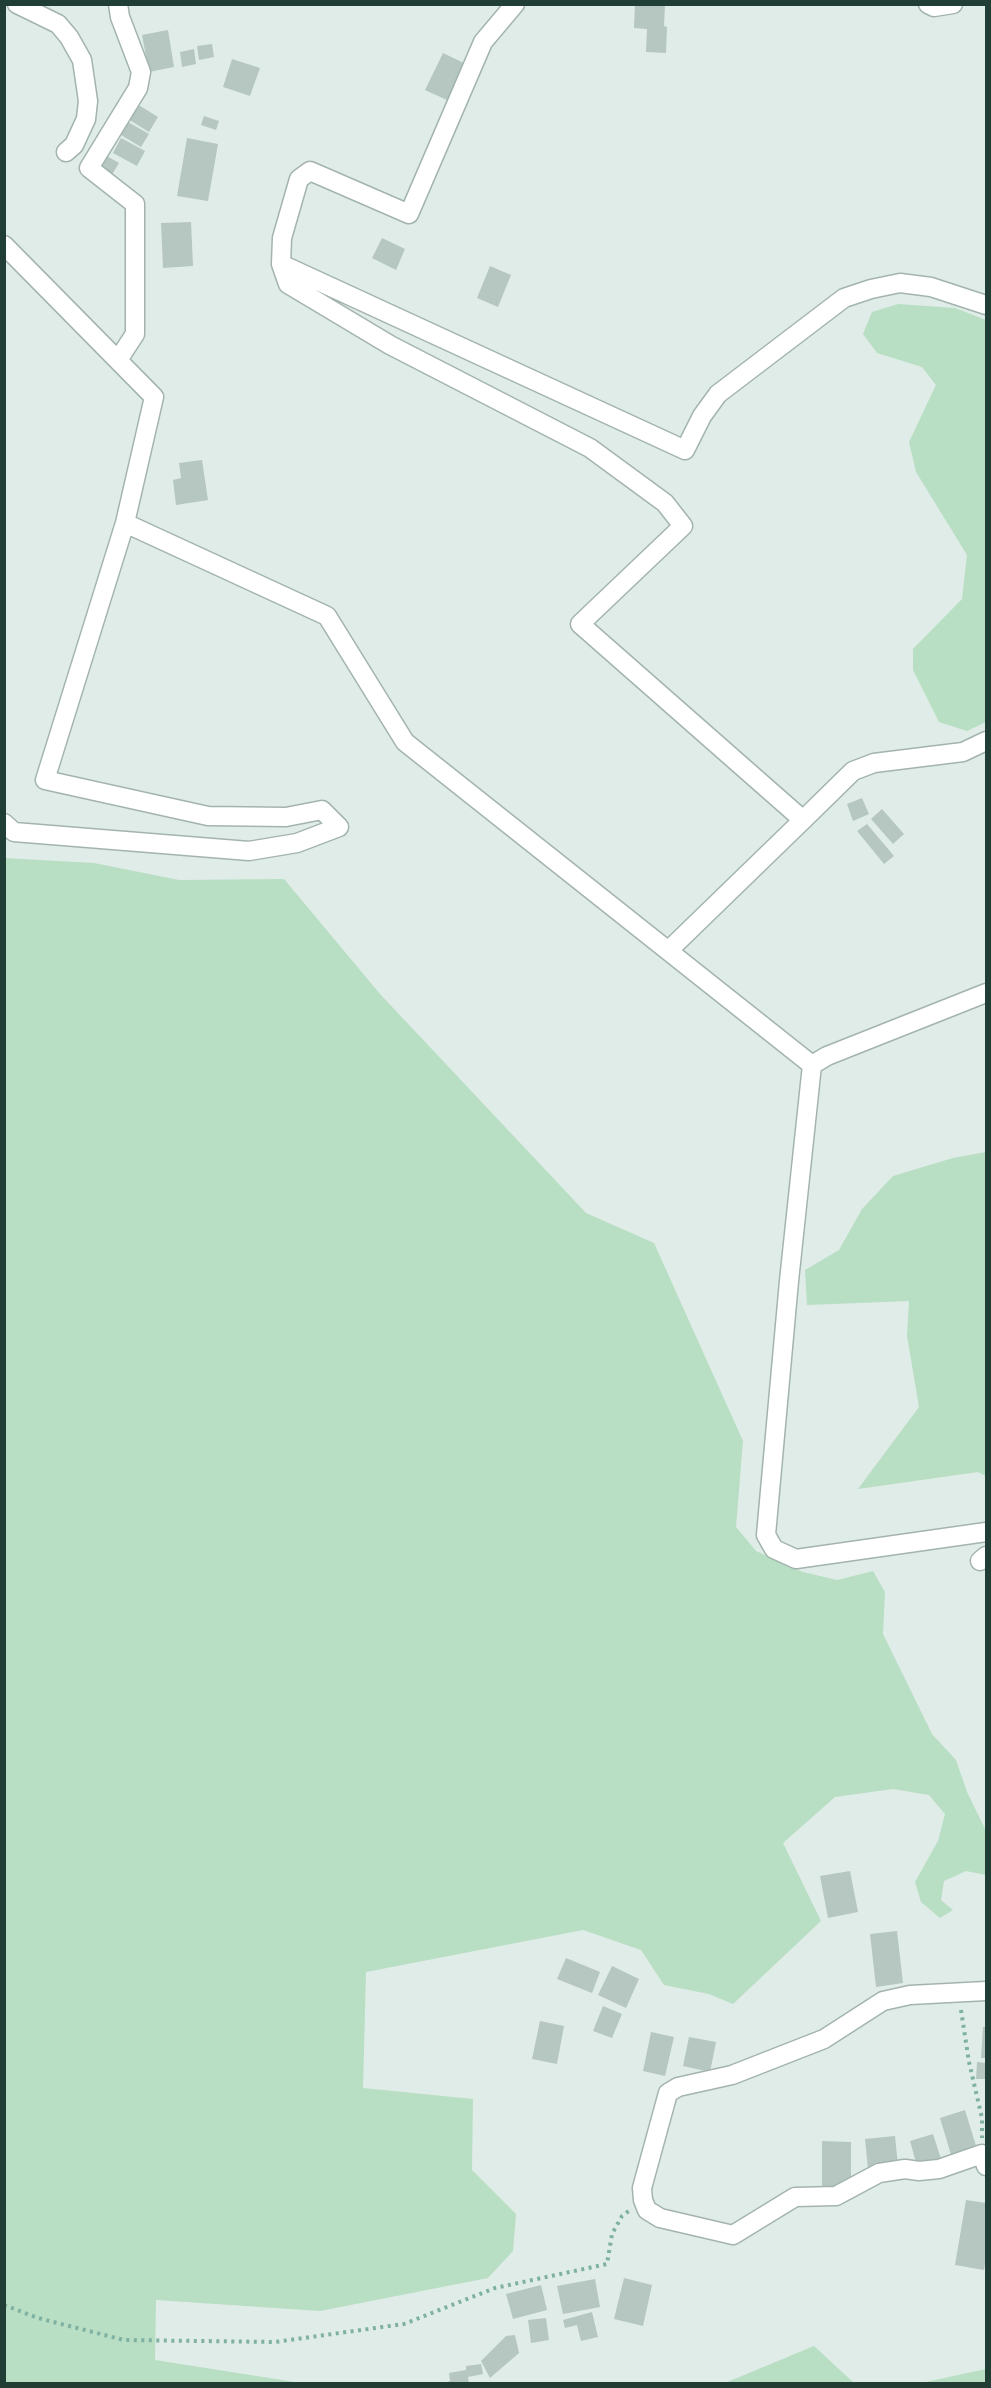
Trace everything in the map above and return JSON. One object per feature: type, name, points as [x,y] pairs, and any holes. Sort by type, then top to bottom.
[{"type":"street","points":[[16,4],[58,24],[69,37],[82,60],[88,101],[86,119],[74,145],[66,152]]},
{"type":"street","points":[[117,360],[135,334],[135,204],[89,168],[138,88],[141,72],[120,18],[118,4]]},
{"type":"street","points":[[516,4],[483,42],[409,214],[310,171],[299,179],[282,238],[281,264],[288,285],[390,345],[590,448],[665,503],[683,526],[580,624],[803,819]]},
{"type":"street","points":[[928,4],[934,7],[953,4]]},
{"type":"street","points":[[4,245],[154,397],[124,523],[45,780],[208,816],[286,817],[322,810],[339,827],[297,843],[249,852],[15,832],[4,823]]},
{"type":"street","points":[[281,264],[685,450],[702,416],[718,394],[844,298],[871,289],[900,284],[931,287],[987,305]]},
{"type":"street","points":[[124,523],[327,616],[405,742],[812,1065]]},
{"type":"street","points":[[669,950],[853,771],[874,763],[963,752],[987,741]]},
{"type":"street","points":[[812,1065],[827,1056],[987,993]]},
{"type":"street","points":[[812,1065],[789,1281],[766,1535],[774,1549],[796,1559],[987,1532]]},
{"type":"street","points":[[984,2160],[939,2169],[905,2169],[879,2173],[836,2196],[795,2197],[733,2235],[660,2218],[647,2210],[643,2200],[642,2188],[668,2093],[678,2087],[704,2083],[740,2072],[824,2039],[884,2001],[910,1995],[987,1991]]},
{"type":"path","points":[[959,1991],[969,2062],[982,2118],[984,2160]]},
{"type":"path","points":[[4,2305],[38,2318],[124,2340],[275,2343],[404,2324],[495,2288],[607,2264],[612,2234],[622,2216],[643,2200]]},
{"type":"green space","points":[[898,304],[955,308],[986,320],[986,722],[967,731],[939,722],[913,670],[913,649],[962,599],[967,555],[916,472],[909,442],[936,385],[922,367],[877,353],[863,334],[872,312]]},
{"type":"green space","points":[[4,858],[94,863],[179,880],[284,879],[380,994],[586,1213],[654,1243],[743,1441],[736,1527],[756,1551],[803,1572],[837,1580],[873,1571],[885,1592],[883,1634],[932,1734],[956,1760],[967,1792],[986,1831],[986,1875],[966,1871],[944,1881],[941,1900],[953,1910],[940,1918],[921,1902],[915,1882],[938,1841],[945,1814],[929,1795],[893,1789],[835,1797],[783,1843],[821,1921],[733,2004],[709,1994],[664,1985],[641,1950],[583,1930],[366,1972],[363,2088],[473,2099],[472,2170],[516,2214],[513,2251],[488,2278],[320,2311],[156,2300],[155,2360],[301,2383],[5,2383]]},
{"type":"green space","points":[[986,1152],[986,1476],[978,1472],[858,1489],[919,1407],[907,1336],[909,1301],[807,1305],[805,1270],[839,1250],[862,1209],[893,1176],[953,1158]]},
{"type":"green space","points":[[814,2346],[854,2383],[725,2383]]},
{"type":"green space","points":[[986,2369],[986,2383],[921,2383]]},
{"type":"building","points":[[635,4],[665,4],[666,53],[646,52],[647,29],[634,28]]},
{"type":"building","points":[[168,30],[174,67],[149,72],[142,35]]},
{"type":"building","points":[[212,44],[214,57],[199,60],[197,46]]},
{"type":"building","points":[[194,49],[196,64],[182,67],[180,52]]},
{"type":"building","points":[[443,53],[466,64],[449,101],[425,90]]},
{"type":"building","points":[[232,59],[260,68],[250,96],[223,87]]},
{"type":"building","points":[[137,104],[158,117],[149,132],[128,119]]},
{"type":"building","points":[[204,116],[219,121],[216,130],[201,125]]},
{"type":"building","points":[[128,122],[149,134],[141,147],[121,135]]},
{"type":"building","points":[[121,138],[145,151],[137,166],[113,153]]},
{"type":"building","points":[[187,138],[218,144],[208,201],[177,196]]},
{"type":"building","points":[[105,155],[119,163],[110,178],[96,170]]},
{"type":"building","points":[[191,222],[193,266],[163,268],[161,223]]},
{"type":"building","points":[[382,238],[405,249],[396,270],[372,258]]},
{"type":"building","points":[[490,266],[511,275],[498,307],[477,298]]},
{"type":"building","points":[[202,460],[208,500],[176,505],[173,480],[181,478],[179,463]]},
{"type":"building","points":[[862,798],[869,814],[853,821],[847,804]]},
{"type":"building","points":[[882,809],[904,834],[893,844],[871,819]]},
{"type":"building","points":[[867,824],[894,856],[884,864],[857,831]]},
{"type":"building","points":[[850,1871],[858,1912],[828,1918],[820,1876]]},
{"type":"building","points":[[897,1931],[903,1983],[876,1987],[870,1934]]},
{"type":"building","points":[[566,1958],[600,1972],[592,1993],[557,1979]]},
{"type":"building","points":[[612,1966],[639,1979],[626,2008],[598,1995]]},
{"type":"building","points":[[603,2006],[622,2014],[612,2038],[593,2031]]},
{"type":"building","points":[[540,2021],[564,2026],[557,2064],[532,2059]]},
{"type":"building","points":[[983,2027],[986,2027],[986,2058],[981,2058]]},
{"type":"building","points":[[651,2032],[674,2037],[665,2076],[643,2071]]},
{"type":"building","points":[[689,2037],[716,2042],[710,2072],[683,2066]]},
{"type":"building","points":[[977,2062],[986,2063],[986,2079],[976,2079]]},
{"type":"building","points":[[965,2110],[977,2149],[952,2158],[940,2118]]},
{"type":"building","points":[[933,2134],[941,2159],[917,2166],[910,2141]]},
{"type":"building","points":[[895,2136],[898,2166],[868,2169],[865,2139]]},
{"type":"building","points":[[822,2141],[851,2142],[851,2187],[822,2187]]},
{"type":"building","points":[[966,2200],[986,2203],[984,2270],[955,2265]]},
{"type":"building","points":[[624,2278],[652,2285],[643,2326],[614,2319]]},
{"type":"building","points":[[595,2279],[600,2307],[563,2314],[557,2286]]},
{"type":"building","points":[[541,2285],[547,2310],[513,2319],[506,2294]]},
{"type":"building","points":[[592,2312],[598,2337],[581,2341],[577,2325],[565,2328],[563,2320]]},
{"type":"building","points":[[546,2318],[549,2340],[531,2343],[528,2320]]},
{"type":"building","points":[[515,2335],[519,2353],[490,2378],[481,2361],[506,2336]]},
{"type":"building","points":[[481,2364],[483,2374],[468,2377],[469,2384],[441,2384],[450,2381],[449,2373],[466,2370],[466,2366]]}]
